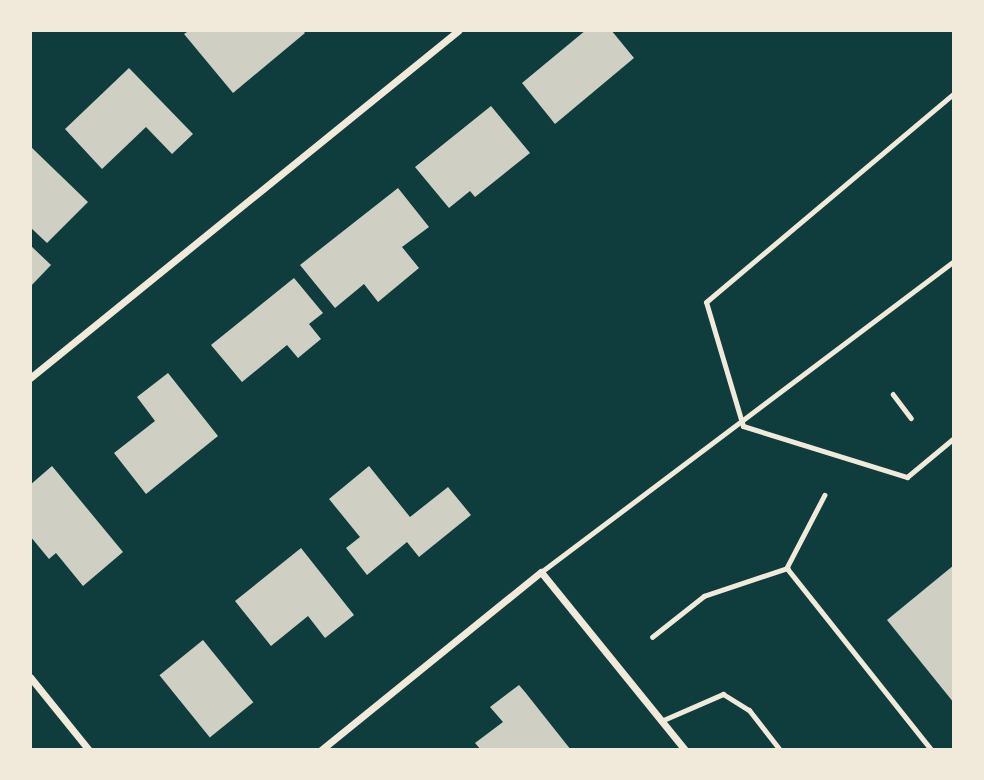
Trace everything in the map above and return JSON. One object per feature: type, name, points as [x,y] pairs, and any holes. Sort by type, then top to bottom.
[{"type":"street","points":[[30,377],[459,30]]},
{"type":"street","points":[[321,750],[541,572],[685,750]]},
{"type":"street","points":[[30,677],[89,750]]},
{"type":"lane","points":[[743,426],[706,302],[954,93]]},
{"type":"lane","points":[[541,572],[743,426],[954,261]]},
{"type":"lane","points":[[743,426],[907,477],[954,438]]},
{"type":"lane","points":[[661,721],[723,694],[748,710],[780,750]]},
{"type":"path","points":[[893,394],[911,418]]},
{"type":"path","points":[[652,637],[704,596],[787,568],[825,495]]},
{"type":"path","points":[[787,568],[932,750]]},
{"type":"building","points":[[190,30],[302,30],[305,33],[233,93],[184,34]]},
{"type":"building","points":[[586,30],[611,30],[634,58],[555,124],[522,83]]},
{"type":"building","points":[[129,68],[193,134],[172,154],[146,127],[102,169],[65,129]]},
{"type":"building","points":[[491,106],[530,153],[475,197],[470,191],[449,208],[415,167]]},
{"type":"building","points":[[30,146],[88,202],[47,243],[30,227]]},
{"type":"building","points":[[398,188],[429,227],[402,247],[419,268],[378,302],[364,284],[335,308],[300,265]]},
{"type":"building","points":[[30,245],[51,265],[30,287]]},
{"type":"building","points":[[294,278],[323,313],[309,324],[321,339],[298,358],[287,345],[242,382],[211,345]]},
{"type":"building","points":[[168,373],[218,436],[146,494],[114,453],[155,421],[137,397]]},
{"type":"building","points":[[52,466],[123,552],[83,586],[56,553],[49,559],[30,536],[30,485]]},
{"type":"building","points":[[369,466],[410,517],[448,487],[471,515],[419,557],[407,542],[367,575],[346,548],[360,537],[329,499]]},
{"type":"building","points":[[301,548],[354,615],[325,638],[308,616],[271,646],[235,601]]},
{"type":"building","points":[[954,565],[954,703],[887,620]]},
{"type":"building","points":[[203,640],[253,702],[210,737],[159,675]]},
{"type":"building","points":[[519,685],[571,750],[481,750],[475,743],[503,722],[490,707]]}]
